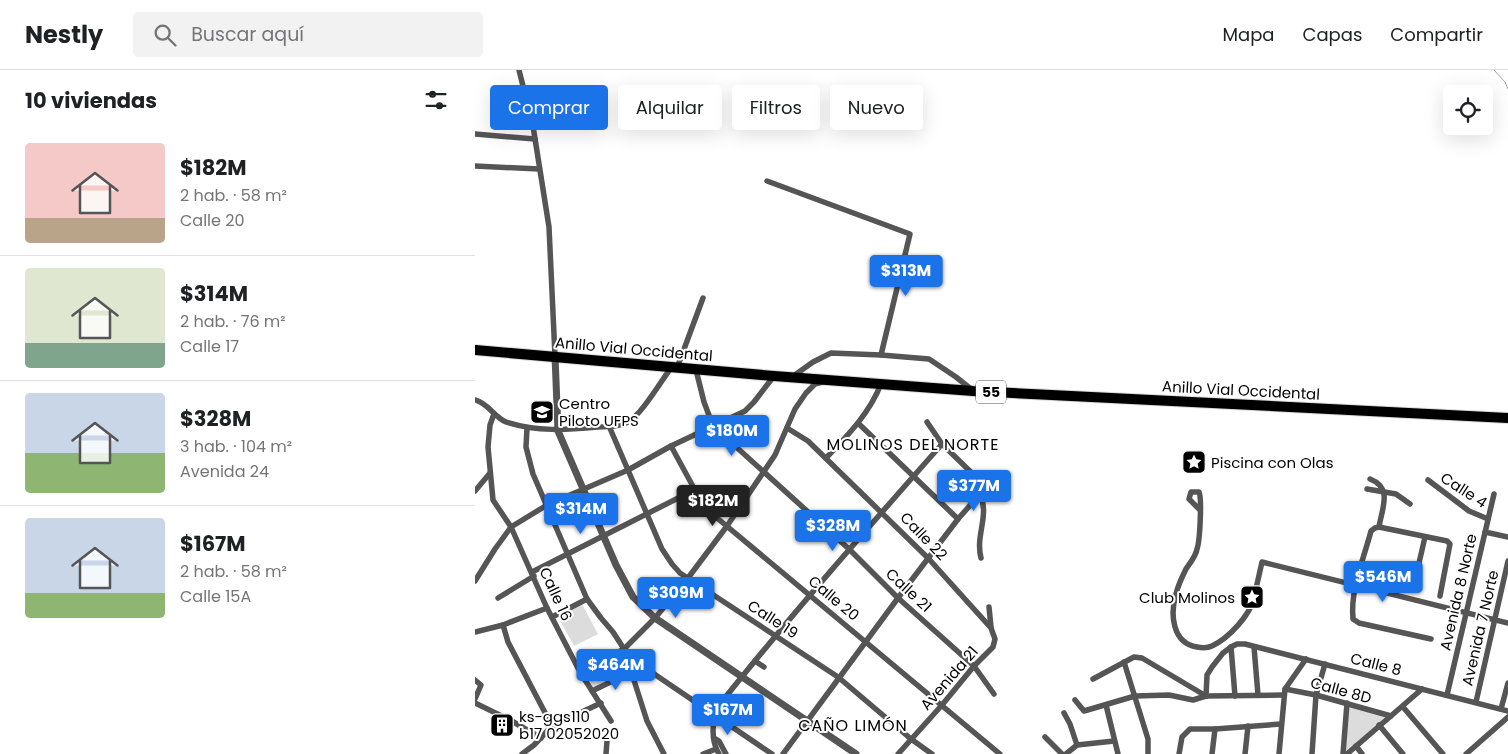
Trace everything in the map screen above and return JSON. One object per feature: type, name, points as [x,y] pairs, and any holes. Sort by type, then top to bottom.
[{"type":"highway","name":"Anillo Vial Occidental","points":[[475,350],[791,378],[973,391],[1508,418]]},
{"type":"street","points":[[519,70],[523,85]]},
{"type":"street","points":[[533,130],[549,227],[558,431],[616,565],[633,597],[655,618],[856,754]]},
{"type":"street","points":[[475,134],[535,139]]},
{"type":"street","points":[[475,166],[539,169]]},
{"type":"street","points":[[767,182],[910,234],[881,355]]},
{"type":"street","points":[[475,400],[486,405],[504,421],[527,428],[558,431],[629,422],[674,368],[703,298]]},
{"type":"street","points":[[791,378],[813,362],[831,353],[881,355],[929,359],[955,376],[973,391]]},
{"type":"street","name":"Calle 21","points":[[696,370],[713,426],[849,549],[898,598],[974,666],[994,694]]},
{"type":"street","points":[[475,581],[511,528],[547,505],[628,470],[671,446],[745,411],[774,376]]},
{"type":"street","points":[[580,672],[624,649],[655,618],[727,526],[764,472],[775,455],[795,409],[815,384],[826,380]]},
{"type":"street","points":[[825,458],[859,424],[871,406],[881,384]]},
{"type":"street","name":"Calle 16","points":[[494,414],[490,425],[488,447],[493,500],[511,528],[547,608],[580,672],[611,720]]},
{"type":"street","points":[[927,422],[942,444],[977,478],[981,485],[980,494],[984,506],[978,544],[981,558]]},
{"type":"street","points":[[859,424],[958,519]]},
{"type":"street","name":"Calle 19","points":[[609,426],[662,549],[680,573],[838,677],[911,739],[932,754]]},
{"type":"street","points":[[527,428],[526,447],[528,458],[547,505],[587,600],[624,649],[647,721],[664,754]]},
{"type":"street","name":"Calle 22","points":[[787,428],[808,441],[928,558],[991,628],[995,639]]},
{"type":"street","points":[[703,754],[717,751],[714,738],[715,714],[720,704],[775,635],[942,444]]},
{"type":"street","name":"Calle 20","points":[[671,446],[702,504],[1000,754]]},
{"type":"street","points":[[475,490],[490,473]]},
{"type":"street","points":[[1370,479],[1382,485],[1385,493],[1379,527]]},
{"type":"street","name":"Calle 4","points":[[1428,480],[1469,511],[1488,519]]},
{"type":"street","points":[[1367,489],[1396,494],[1410,504]]},
{"type":"street","points":[[498,598],[568,553],[694,490]]},
{"type":"street","points":[[783,754],[838,677],[928,558],[980,494]]},
{"type":"street","name":"Avenida 8 Norte","points":[[1447,695],[1494,494]]},
{"type":"street","points":[[1200,510],[1198,548],[1180,581],[1174,601],[1176,630],[1180,638],[1193,646],[1201,648],[1211,647],[1247,615],[1255,595],[1262,562],[1508,623]]},
{"type":"street","points":[[1431,640],[1359,623],[1353,619],[1352,610],[1371,531],[1379,527],[1447,541],[1450,544],[1440,596]]},
{"type":"street","name":"Calle 4","points":[[1485,532],[1508,537]]},
{"type":"street","points":[[1413,589],[1425,537]]},
{"type":"street","name":"Avenida 7 Norte","points":[[1476,702],[1508,560]]},
{"type":"street","points":[[552,617],[587,600]]},
{"type":"street","points":[[989,607],[991,628]]},
{"type":"street","points":[[475,632],[503,625],[547,608]]},
{"type":"street","points":[[503,625],[509,642],[553,726]]},
{"type":"street","name":"Avenida 21","points":[[898,754],[974,666],[993,647],[995,639]]},
{"type":"street","points":[[1093,679],[1124,662],[1134,658],[1142,658],[1206,696],[1207,675],[1223,653],[1234,646]]},
{"type":"street","points":[[1234,646],[1235,696]]},
{"type":"street","name":"Calle 8","points":[[1234,646],[1254,647],[1306,659],[1508,711]]},
{"type":"street","points":[[1254,647],[1258,695]]},
{"type":"street","points":[[627,658],[638,663],[772,754]]},
{"type":"street","points":[[1279,754],[1284,692],[1306,659]]},
{"type":"street","points":[[755,661],[764,667]]},
{"type":"street","points":[[1124,662],[1149,739],[1148,754]]},
{"type":"street","points":[[1312,754],[1316,695],[1325,664]]},
{"type":"street","points":[[593,691],[631,672]]},
{"type":"street","points":[[475,680],[481,685],[475,703],[541,738]]},
{"type":"street","points":[[1501,709],[1508,682]]},
{"type":"street","points":[[1347,754],[1422,689]]},
{"type":"street","name":"Calle 8D","points":[[1075,700],[1084,711],[1135,696],[1169,695],[1193,700],[1206,696],[1258,695],[1284,692],[1316,695],[1391,716]]},
{"type":"street","points":[[522,754],[553,726],[601,703]]},
{"type":"street","points":[[1343,754],[1347,703]]},
{"type":"street","points":[[1106,705],[1118,754]]},
{"type":"street","points":[[1403,706],[1443,754]]},
{"type":"street","points":[[1064,713],[1077,745]]},
{"type":"street","points":[[1466,754],[1508,718]]},
{"type":"street","points":[[1179,754],[1182,737],[1187,731],[1196,728],[1215,730],[1281,724]]},
{"type":"street","points":[[1379,725],[1403,754]]},
{"type":"street","points":[[1245,754],[1248,726]]},
{"type":"street","points":[[1212,754],[1215,730]]},
{"type":"street","points":[[1045,737],[1062,754]]},
{"type":"street","points":[[714,738],[719,741],[726,754]]},
{"type":"street","points":[[606,754],[607,741]]},
{"type":"street","points":[[1066,754],[1077,745],[1114,741]]},
{"type":"street","points":[[1356,746],[1362,754]]},
{"type":"shaded area","points":[[582,604],[598,634],[574,646],[558,617]]},
{"type":"shaded area","points":[[620,656],[627,671],[611,678],[604,664]]},
{"type":"shaded area","points":[[601,665],[609,679],[594,688],[585,674]]},
{"type":"shaded area","points":[[1349,706],[1385,717],[1345,754]]},
{"type":"waterway","points":[[1494,70],[1505,82],[1508,89]]},
{"type":"place","name":"Centro Piloto UFPS","points":[[542,412]]},
{"type":"place","name":"Piscina con Olas","points":[[1194,462]]},
{"type":"place","name":"Club Molinos","points":[[1252,597]]},
{"type":"place","name":"ks-ggs110 b17 02052020","points":[[502,725]]},
{"type":"district","name":"MOLINOS DEL NORTE","points":[[913,444]]},
{"type":"district","name":"CAÑO LIMÓN","points":[[853,725]]}]
